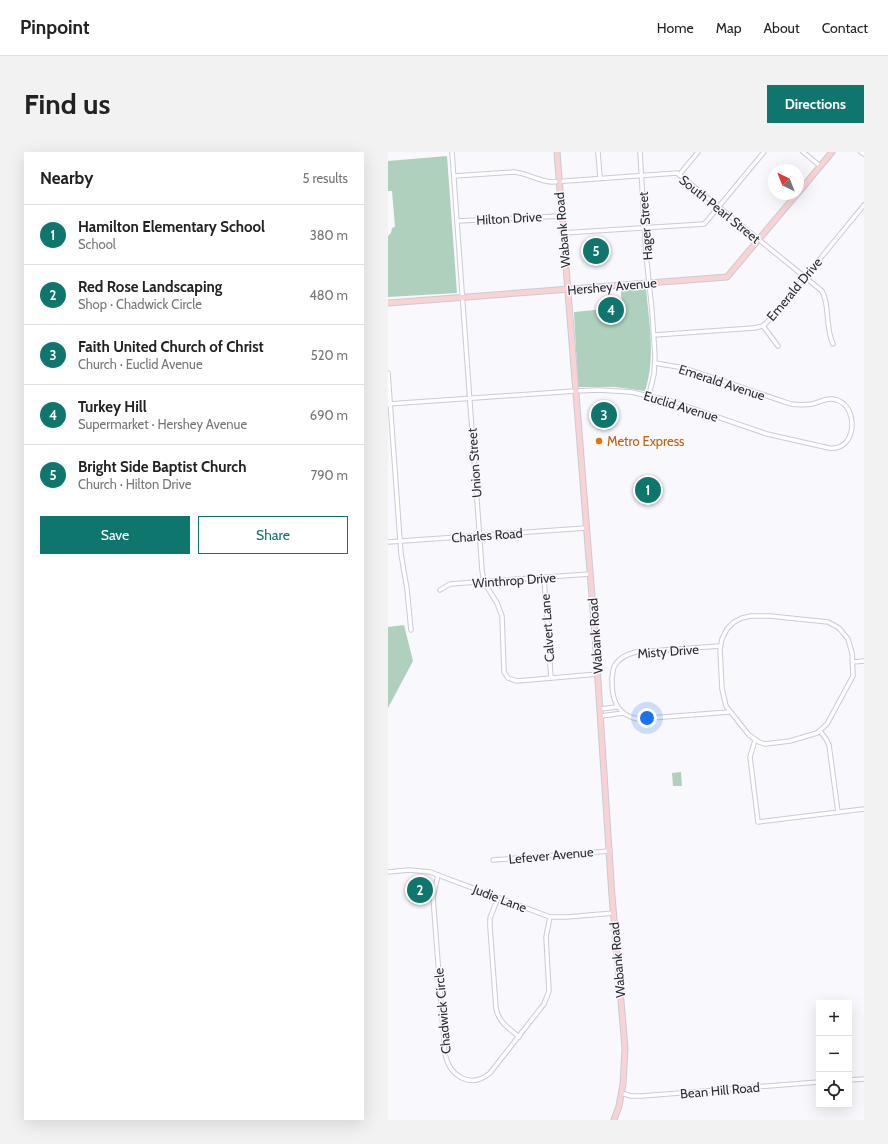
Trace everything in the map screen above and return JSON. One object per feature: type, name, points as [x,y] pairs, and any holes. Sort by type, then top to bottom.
[{"type":"street","name":"Union Street","points":[[452,152],[484,582],[497,603],[502,616],[504,670],[506,675],[511,680],[517,681],[598,674]]},
{"type":"street","name":"Wabank Road","points":[[557,152],[562,233],[598,674],[614,913],[625,1048],[622,1093],[614,1120]]},
{"type":"street","points":[[598,152],[600,178]]},
{"type":"street","name":"Hager Street","points":[[640,152],[654,335],[655,363],[649,395]]},
{"type":"street","points":[[679,175],[698,152]]},
{"type":"street","points":[[562,233],[704,224],[764,152]]},
{"type":"street","points":[[803,152],[820,166]]},
{"type":"street","name":"Hershey Avenue","points":[[804,186],[832,152]]},
{"type":"street","name":"South Pearl Street","points":[[454,176],[514,172],[528,174],[547,182],[558,182],[677,173],[718,208],[822,291],[824,294],[829,333],[833,344]]},
{"type":"street","name":"Hershey Avenue","points":[[388,303],[727,277],[793,200]]},
{"type":"street","name":"Emerald Drive","points":[[654,335],[754,328],[763,326],[774,315],[864,205]]},
{"type":"street","name":"Hilton Drive","points":[[457,221],[561,216]]},
{"type":"street","points":[[763,326],[778,346]]},
{"type":"street","name":"Emerald Avenue","points":[[655,363],[684,368],[789,404]]},
{"type":"street","points":[[388,373],[400,542],[411,630]]},
{"type":"street","name":"Euclid Avenue","points":[[389,404],[575,391],[617,391],[649,395],[671,401],[767,434],[829,448],[837,448],[842,446],[849,438],[851,434],[850,412],[838,400],[830,398],[813,404],[789,404]]},
{"type":"street","name":"Charles Road","points":[[388,542],[586,528]]},
{"type":"street","name":"Winthrop Drive","points":[[440,590],[450,584],[590,574]]},
{"type":"street","name":"Calvert Lane","points":[[544,578],[551,678]]},
{"type":"street","points":[[747,616],[770,616],[824,621],[839,628],[846,636],[850,645],[853,662],[853,676],[827,724],[820,731],[812,735],[778,744],[766,744],[755,740],[749,735],[729,712],[726,706],[722,689],[720,646],[727,629],[734,622],[747,616]]},
{"type":"street","name":"Misty Drive","points":[[617,707],[613,698],[612,673],[615,665],[626,655],[636,652],[720,646]]},
{"type":"street","points":[[853,662],[864,661]]},
{"type":"street","points":[[600,709],[617,707],[628,717],[638,719],[729,712]]},
{"type":"street","points":[[601,716],[623,713]]},
{"type":"street","points":[[820,731],[829,745],[838,812]]},
{"type":"street","points":[[755,740],[750,756],[758,822],[864,809]]},
{"type":"street","name":"Lefever Avenue","points":[[493,860],[610,851]]},
{"type":"street","name":"Judie Lane","points":[[388,872],[418,870],[438,875],[550,916],[567,917],[614,913]]},
{"type":"street","name":"Chadwick Circle","points":[[438,875],[433,897],[445,1054],[447,1063],[455,1074],[463,1079],[472,1080],[483,1078],[494,1069],[544,1004],[549,994],[546,937],[550,916]]},
{"type":"street","points":[[498,898],[490,918],[496,1008],[504,1025],[519,1037]]},
{"type":"street","points":[[852,1080],[864,1079]]},
{"type":"street","name":"Bean Hill Road","points":[[622,1093],[631,1096],[642,1096],[816,1082]]},
{"type":"green space","points":[[447,156],[457,293],[388,297],[388,236],[391,233],[392,228],[395,227],[392,191],[388,191],[388,161]]},
{"type":"green space","points":[[646,288],[651,353],[645,391],[615,387],[578,387],[574,312],[605,309],[605,315],[618,314],[618,309],[622,309],[621,290]]},
{"type":"green space","points":[[404,625],[413,661],[388,708],[388,627]]},
{"type":"green space","points":[[681,772],[682,786],[673,786],[672,773]]},
{"type":"place","name":"Bright Side Baptist Church","points":[[596,251]]},
{"type":"place","name":"Turkey Hill","points":[[611,310]]},
{"type":"place","name":"Faith United Church of Christ","points":[[604,415]]},
{"type":"place","name":"Metro Express","points":[[599,441]]},
{"type":"place","name":"Hamilton Elementary School","points":[[648,490]]},
{"type":"place","name":"Red Rose Landscaping","points":[[420,890]]}]
